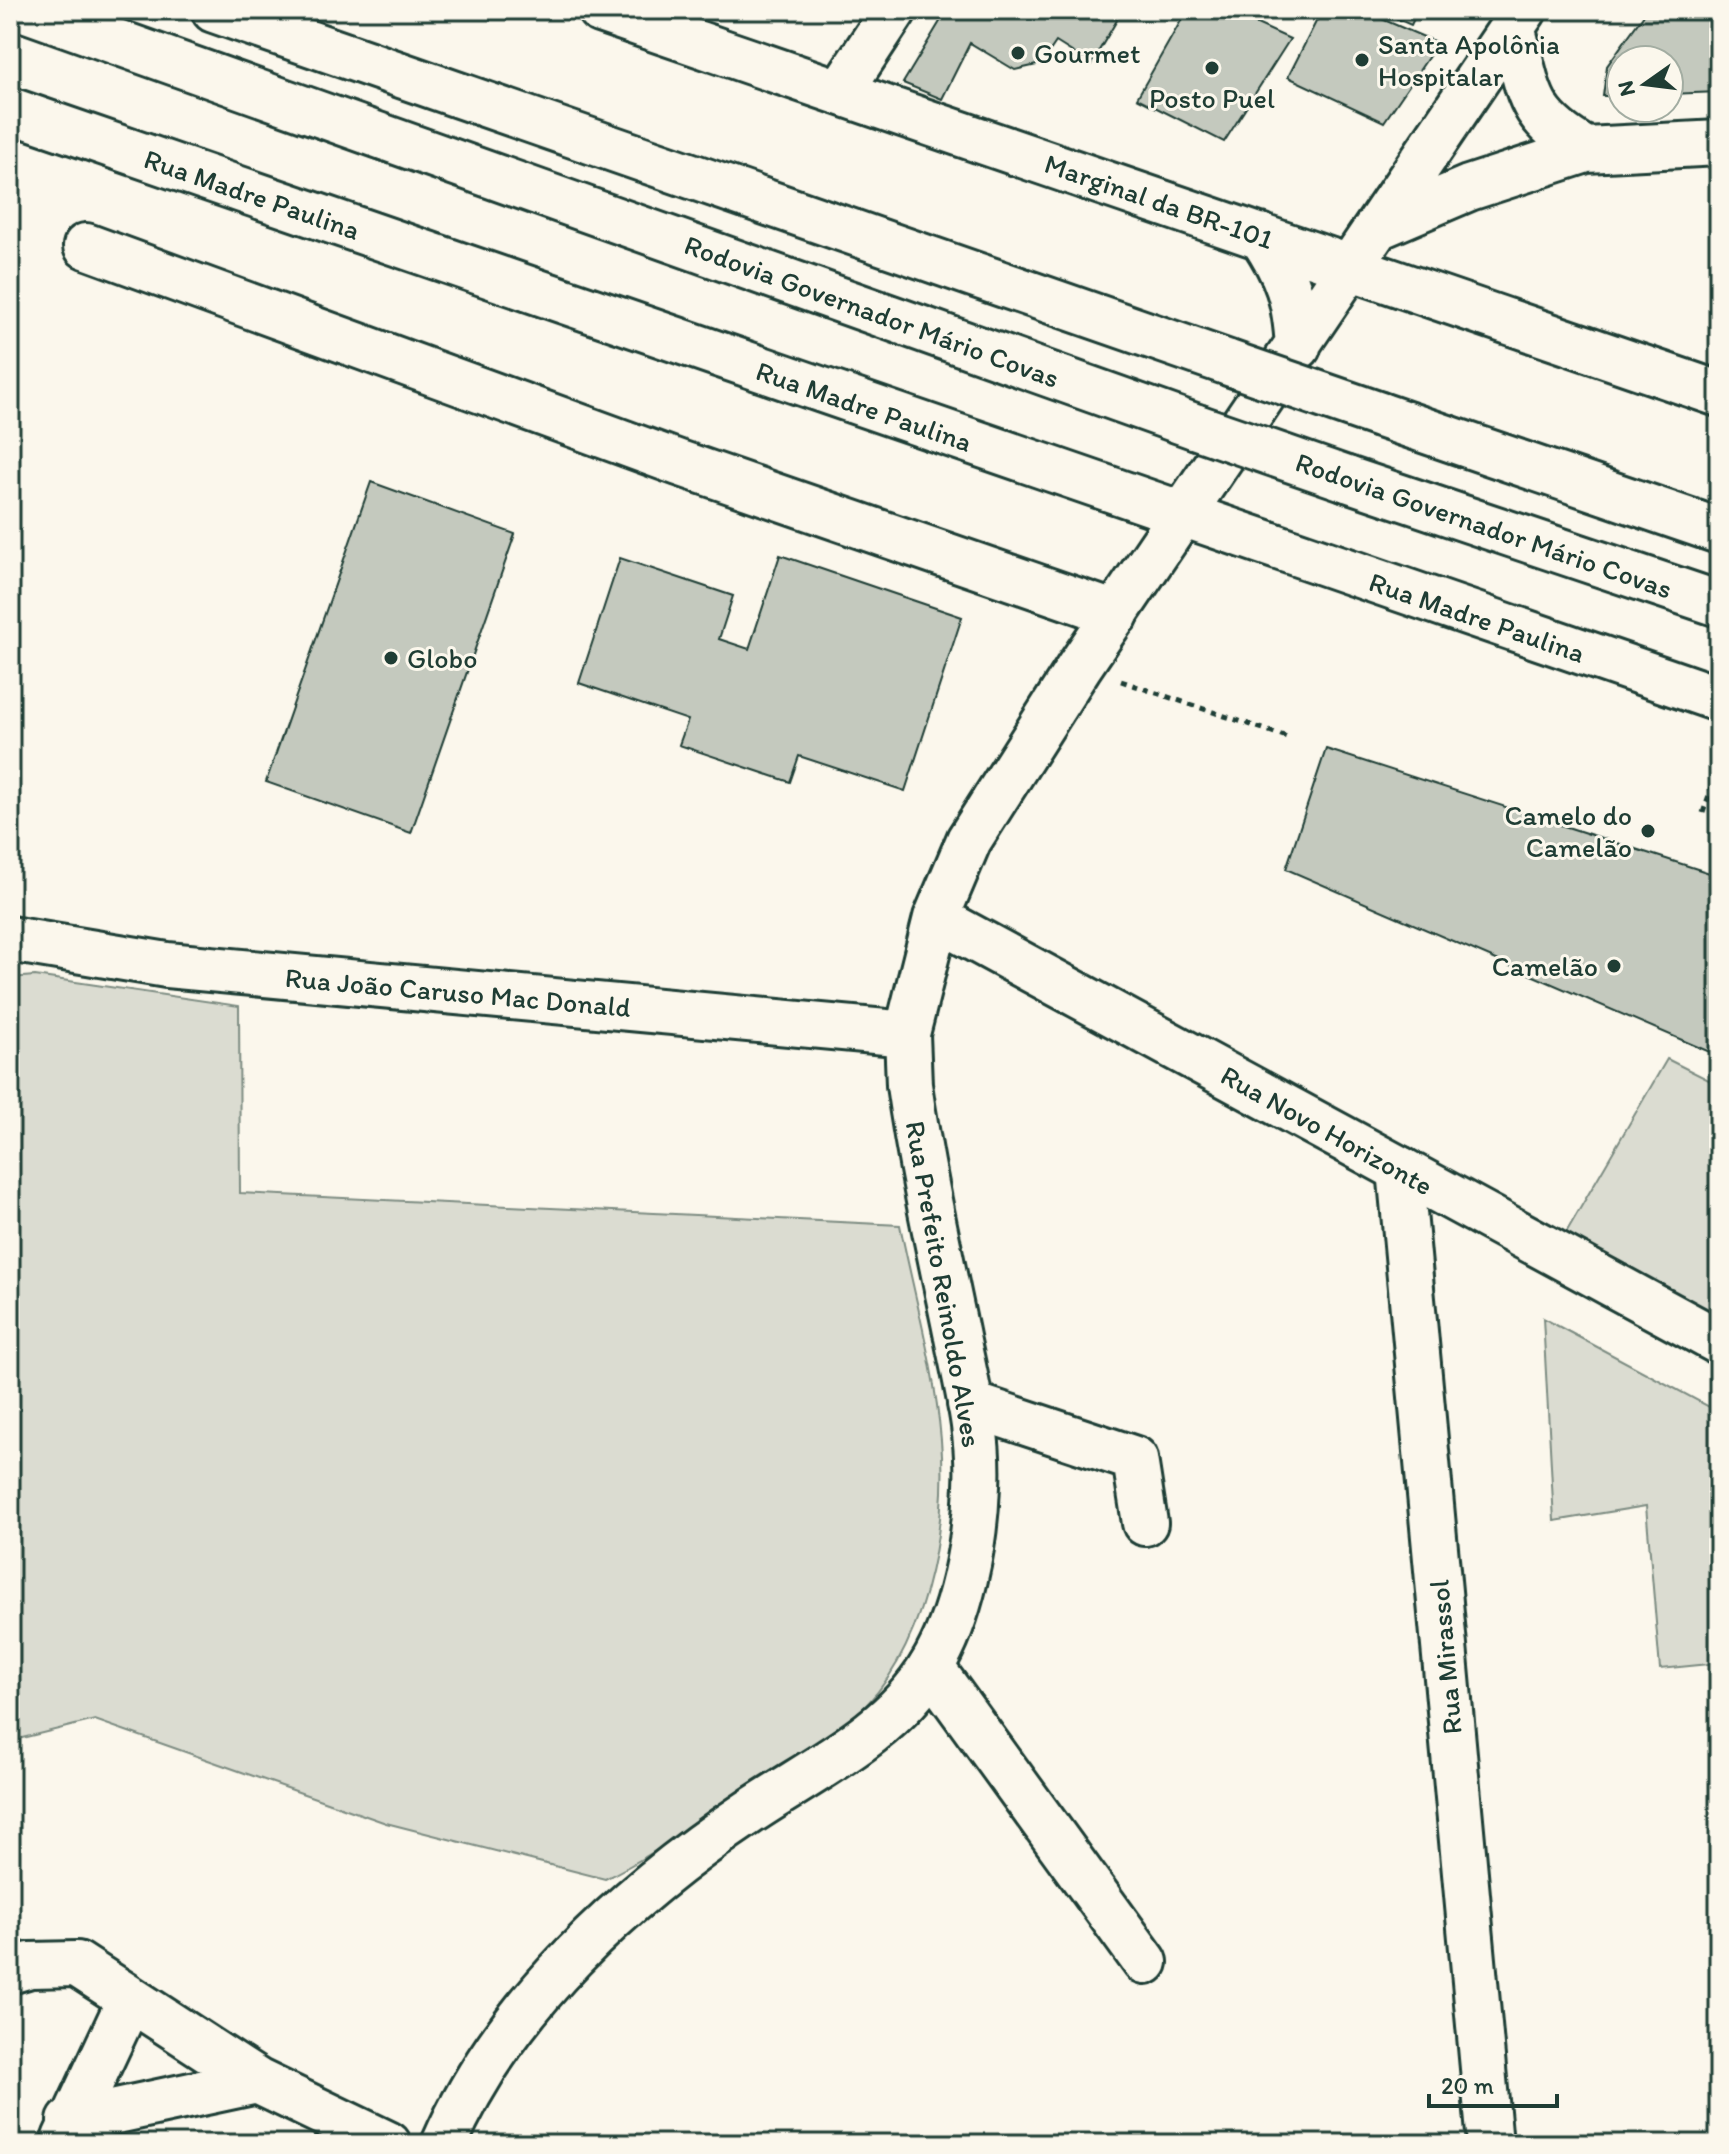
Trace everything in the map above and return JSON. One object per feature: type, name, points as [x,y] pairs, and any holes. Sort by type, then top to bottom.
[{"type":"main road","name":"Rodovia Governador Mário Covas","points":[[27,10],[1197,427],[1719,604]]},
{"type":"main road","points":[[214,10],[1719,531]]},
{"type":"main road","name":"Marginal da BR-101","points":[[600,10],[1719,394]]},
{"type":"main road","points":[[840,92],[894,10]]},
{"type":"main road","points":[[1518,18],[1537,114],[1557,134],[1586,150]]},
{"type":"main road","name":"Rua Prefeito Reinoldo Alves","points":[[444,2144],[461,2104],[512,2028],[623,1908],[685,1856],[844,1751],[891,1715],[931,1667],[951,1621],[970,1550],[977,1485],[970,1404],[916,1135],[909,1085],[907,1034],[936,918],[969,840],[1079,667],[1353,267],[1518,18]]},
{"type":"main road","name":"Rua Madre Paulina","points":[[10,110],[1719,699]]},
{"type":"main road","points":[[1380,226],[1469,188],[1586,150],[1719,143]]},
{"type":"main road","points":[[1261,236],[1283,269],[1296,307],[1298,347]]},
{"type":"main road","points":[[86,246],[679,463],[1116,614]]},
{"type":"main road","name":"Rua Novo Horizonte","points":[[936,918],[1719,1342]]},
{"type":"main road","name":"Rua João Caruso Mac Donald","points":[[10,939],[167,965],[907,1034]]},
{"type":"main road","name":"Rua Mirassol","points":[[1400,1169],[1490,2144]]},
{"type":"main road","points":[[970,1404],[1135,1459],[1145,1523]]},
{"type":"main road","points":[[931,1667],[1145,1962]]},
{"type":"main road","points":[[10,1971],[30,1965],[77,1964],[257,2081],[388,2144]]},
{"type":"main road","points":[[67,2132],[130,1999]]},
{"type":"main road","points":[[67,2132],[257,2081]]},
{"type":"path","points":[[1079,667],[1287,737]]},
{"type":"path","points":[[1703,813],[1719,765]]},
{"type":"shaded area","points":[[35,976],[239,1006],[240,1193],[900,1225],[934,1386],[941,1440],[941,1512],[927,1588],[915,1625],[899,1660],[879,1690],[855,1716],[814,1748],[657,1850],[605,1879],[386,1823],[95,1720],[10,1741],[10,978]]},
{"type":"shaded area","points":[[1667,1059],[1719,1085],[1719,1316],[1564,1236]]},
{"type":"shaded area","points":[[1543,1318],[1719,1412],[1719,1663],[1660,1669],[1646,1506],[1554,1521]]},
{"type":"building","name":"Gourmet","points":[[947,10],[1123,10],[1091,64],[1056,42],[1041,64],[1015,70],[970,43],[942,99],[903,83]]},
{"type":"building","name":"Posto Puel","points":[[1187,10],[1226,10],[1290,39],[1224,142],[1137,98]]},
{"type":"building","name":"Santa Apolônia Hospitalar","points":[[1322,10],[1361,10],[1438,43],[1384,122],[1288,77]]},
{"type":"building","points":[[1377,10],[1418,10],[1411,25]]},
{"type":"building","points":[[1647,10],[1719,10],[1719,92],[1685,93],[1685,44],[1623,44]]},
{"type":"building","name":"Globo","points":[[371,482],[515,534],[411,833],[266,782]]},
{"type":"building","points":[[780,555],[962,617],[905,791],[799,756],[790,782],[679,745],[688,720],[579,683],[620,558],[733,596],[719,639],[749,649]]},
{"type":"building","name":"Camelão","points":[[1326,749],[1719,876],[1719,1056],[1286,869]]},
{"type":"place","name":"Gourmet","points":[[1018,53]]},
{"type":"place","name":"Santa Apolônia Hospitalar","points":[[1362,60]]},
{"type":"place","name":"Posto Puel","points":[[1212,68]]},
{"type":"place","name":"Globo","points":[[391,658]]},
{"type":"place","name":"Camelo do Camelão","points":[[1648,831]]},
{"type":"place","name":"Camelão","points":[[1614,966]]}]
